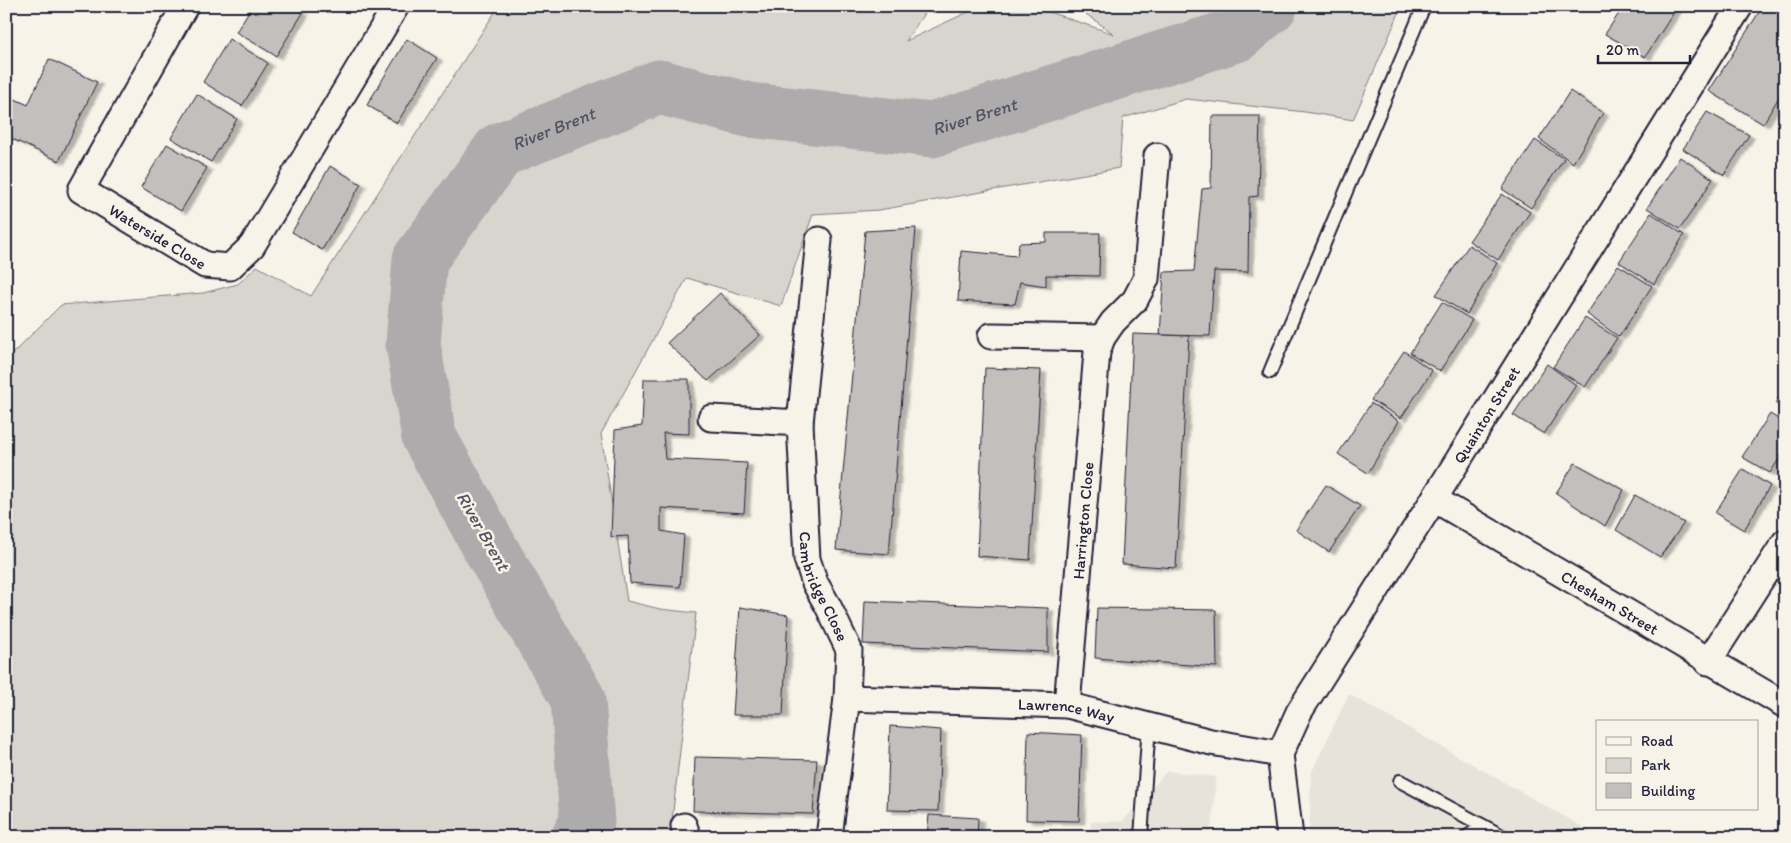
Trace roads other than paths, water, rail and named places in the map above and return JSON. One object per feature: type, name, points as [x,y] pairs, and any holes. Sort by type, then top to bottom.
[{"type":"street","name":"Waterside Close","points":[[185,6],[81,190],[205,265],[230,267],[252,246],[396,6]]},
{"type":"street","name":"Quainton Street","points":[[1280,754],[1299,712],[1434,499],[1740,6]]},
{"type":"street","name":"Harrington Close","points":[[1067,705],[1097,352],[1102,338],[1113,322],[1135,300],[1146,279],[1157,156]]},
{"type":"street","name":"Cambridge Close","points":[[819,240],[800,423],[807,559],[815,583],[849,650],[847,698],[829,837]]},
{"type":"street","points":[[991,336],[1102,338]]},
{"type":"street","points":[[712,418],[800,423]]},
{"type":"street","name":"Chesham Street","points":[[1434,499],[1708,662],[1785,705]]},
{"type":"street","points":[[1708,662],[1785,542]]},
{"type":"street","name":"Lawrence Way","points":[[847,698],[1067,705],[1211,742],[1280,754]]},
{"type":"street","points":[[1280,754],[1290,837]]},
{"type":"lane","points":[[1270,372],[1424,6]]},
{"type":"lane","points":[[1141,837],[1149,725]]},
{"type":"lane","points":[[1400,781],[1504,837]]},
{"type":"lane","points":[[1467,837],[1483,826]]},
{"type":"waterway","name":"River Brent","points":[[579,837],[587,822],[578,699],[497,560],[429,437],[413,344],[420,259],[500,150],[659,87],[749,110],[932,130],[1236,35],[1270,6]]}]
